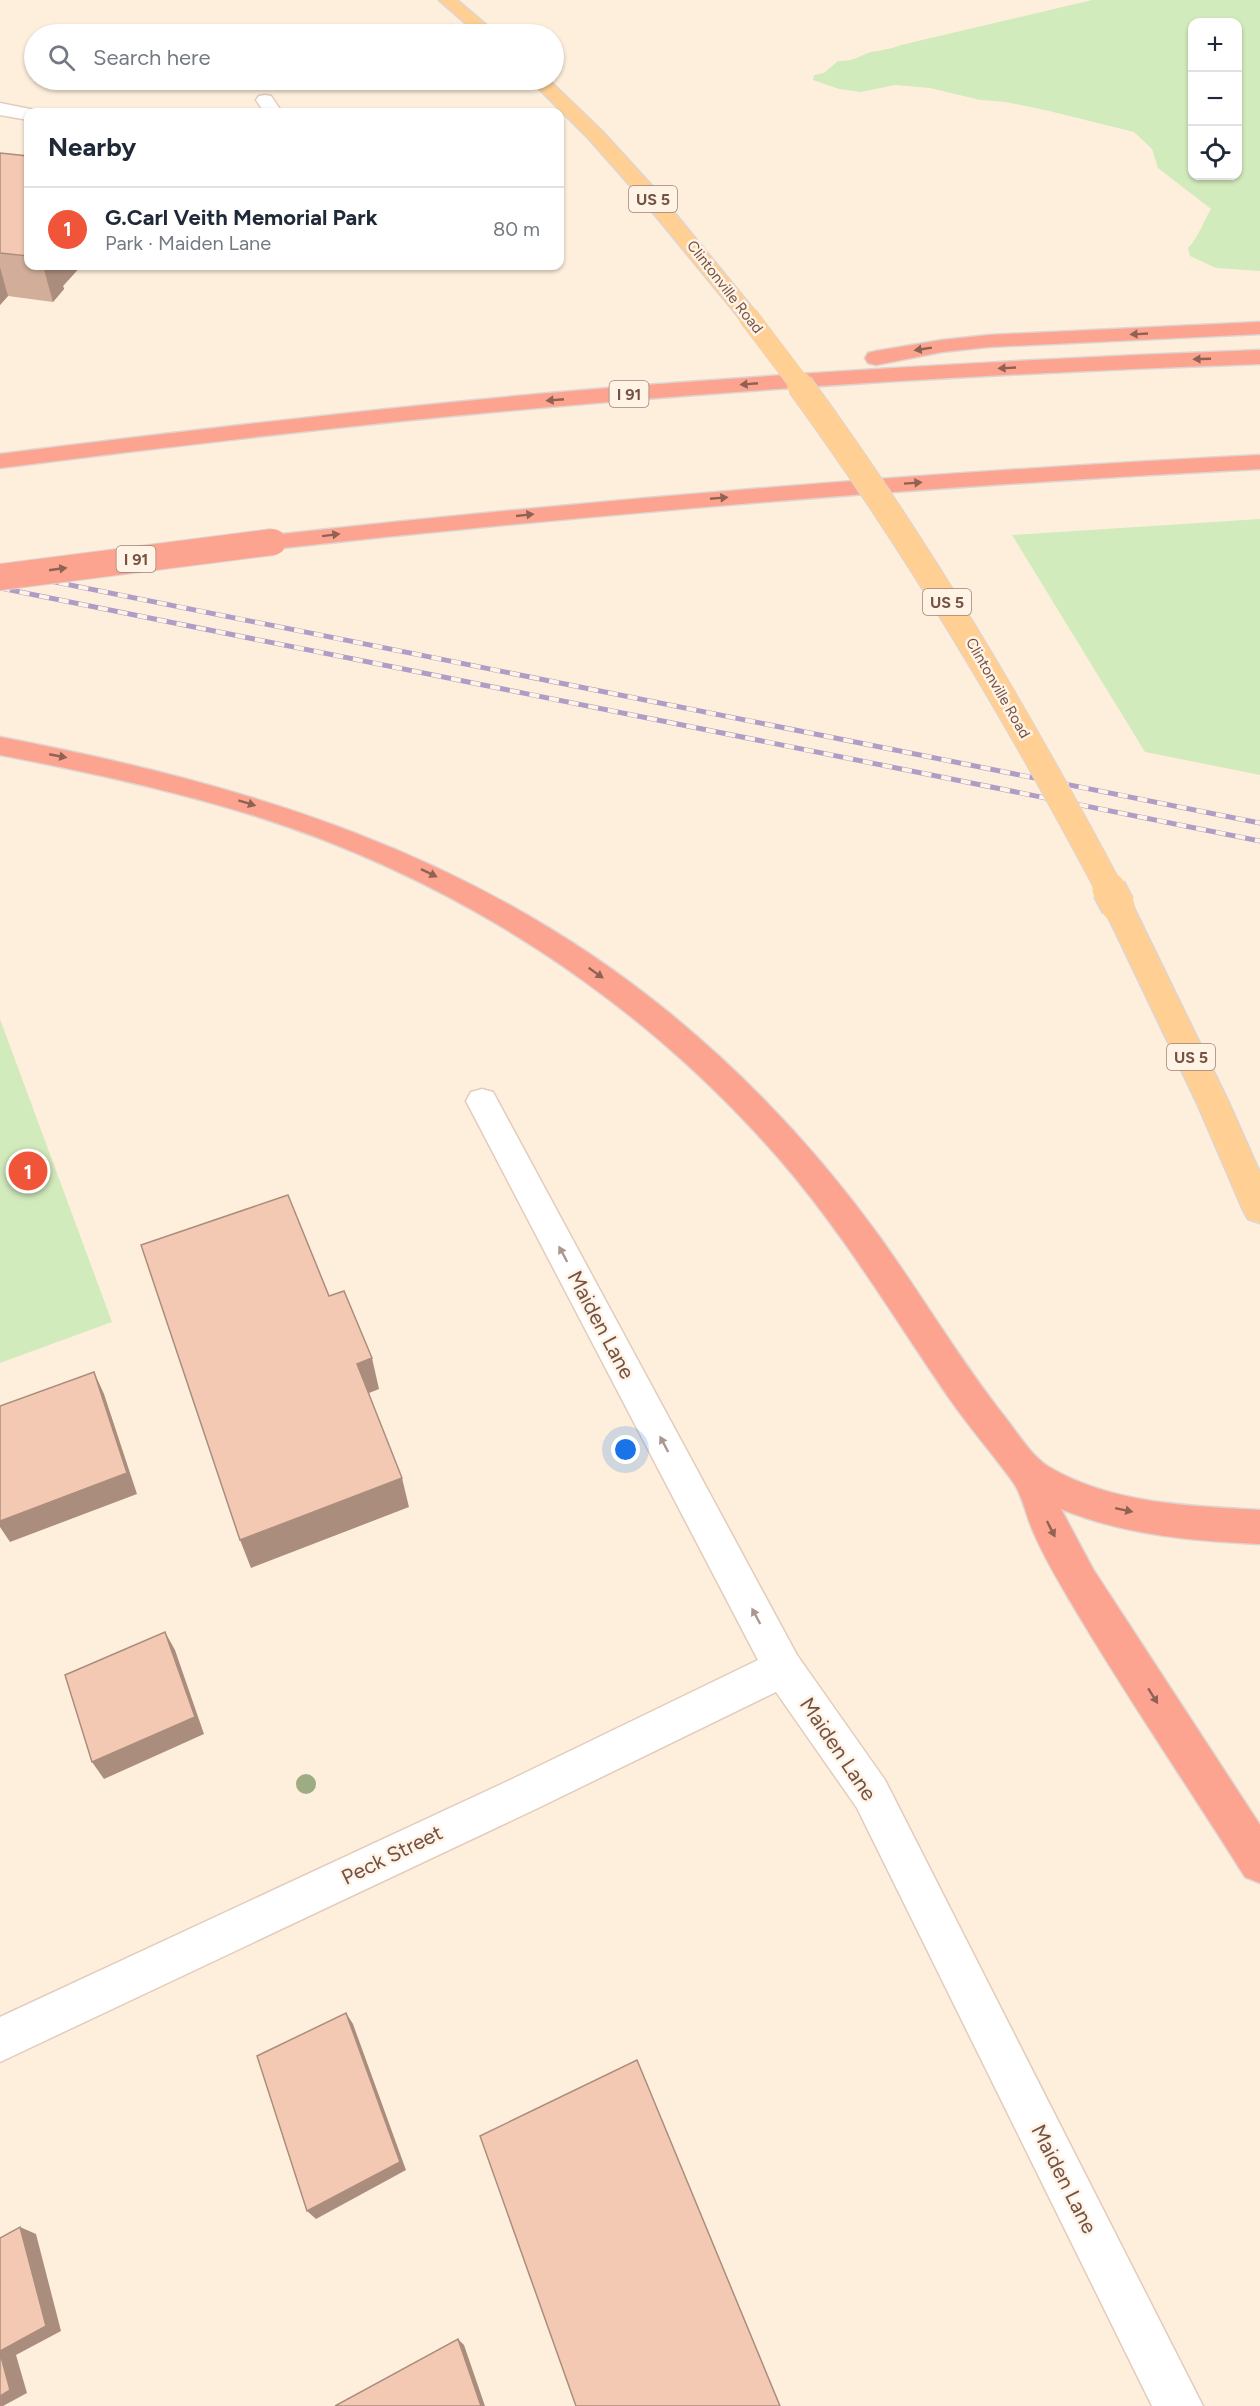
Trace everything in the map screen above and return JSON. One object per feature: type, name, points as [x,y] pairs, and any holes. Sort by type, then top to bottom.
[{"type":"highway","points":[[803,380],[886,356],[965,343],[1260,328]]},
{"type":"highway","name":"I 91","points":[[0,461],[357,419],[803,380],[1029,366],[1260,357]]},
{"type":"highway","name":"I 91","points":[[0,577],[273,542],[522,515],[769,494],[1260,462]]},
{"type":"highway","points":[[0,746],[100,765],[242,801],[359,841],[421,868],[498,909],[603,978],[701,1059],[793,1151],[866,1244],[964,1394],[1030,1475],[1049,1526],[1080,1582],[1260,1862]]},
{"type":"highway","points":[[1030,1475],[1073,1496],[1126,1511],[1187,1521],[1260,1527]]},
{"type":"main road","points":[[447,0],[476,24]]},
{"type":"main road","name":"Clintonville Road","points":[[549,90],[595,135],[653,198],[748,316],[834,432],[945,599],[998,687],[1118,906],[1213,1103],[1260,1210]]},
{"type":"street","points":[[0,110],[24,113]]},
{"type":"street","name":"Maiden Lane","points":[[482,1101],[783,1668],[871,1794],[1178,2406]]},
{"type":"street","name":"Peck Street","points":[[0,2040],[524,1794],[783,1668]]},
{"type":"green space","points":[[1092,0],[1260,0],[1260,271],[1216,268],[1190,256],[1188,248],[1198,235],[1211,209],[1158,168],[1152,149],[1134,132],[1045,110],[1006,102],[980,100],[930,88],[895,85],[861,92],[839,89],[813,80],[814,75],[824,73],[838,61],[851,60],[890,48]]},
{"type":"green space","points":[[1260,519],[1260,775],[1145,752],[1012,535]]},
{"type":"green space","points":[[0,1019],[112,1322],[0,1363]]},
{"type":"building","points":[[0,153],[24,156],[24,256],[0,253]]},
{"type":"building","points":[[288,1195],[329,1296],[344,1291],[372,1358],[357,1364],[402,1478],[240,1540],[141,1245]]},
{"type":"building","points":[[94,1372],[127,1473],[0,1521],[0,1406]]},
{"type":"building","points":[[165,1632],[195,1717],[92,1762],[65,1675]]},
{"type":"building","points":[[346,2013],[400,2162],[307,2211],[257,2056]]},
{"type":"building","points":[[637,2060],[780,2406],[576,2406],[480,2136]]},
{"type":"building","points":[[20,2227],[46,2326],[0,2351],[0,2238]]},
{"type":"building","points":[[458,2339],[481,2406],[335,2406]]},
{"type":"building","points":[[0,2353],[10,2390],[0,2396]]},
{"type":"railway","points":[[0,571],[1260,823]]},
{"type":"railway","points":[[0,588],[1260,841]]},
{"type":"place","name":"G.Carl Veith Memorial Park","points":[[28,1171]]}]
